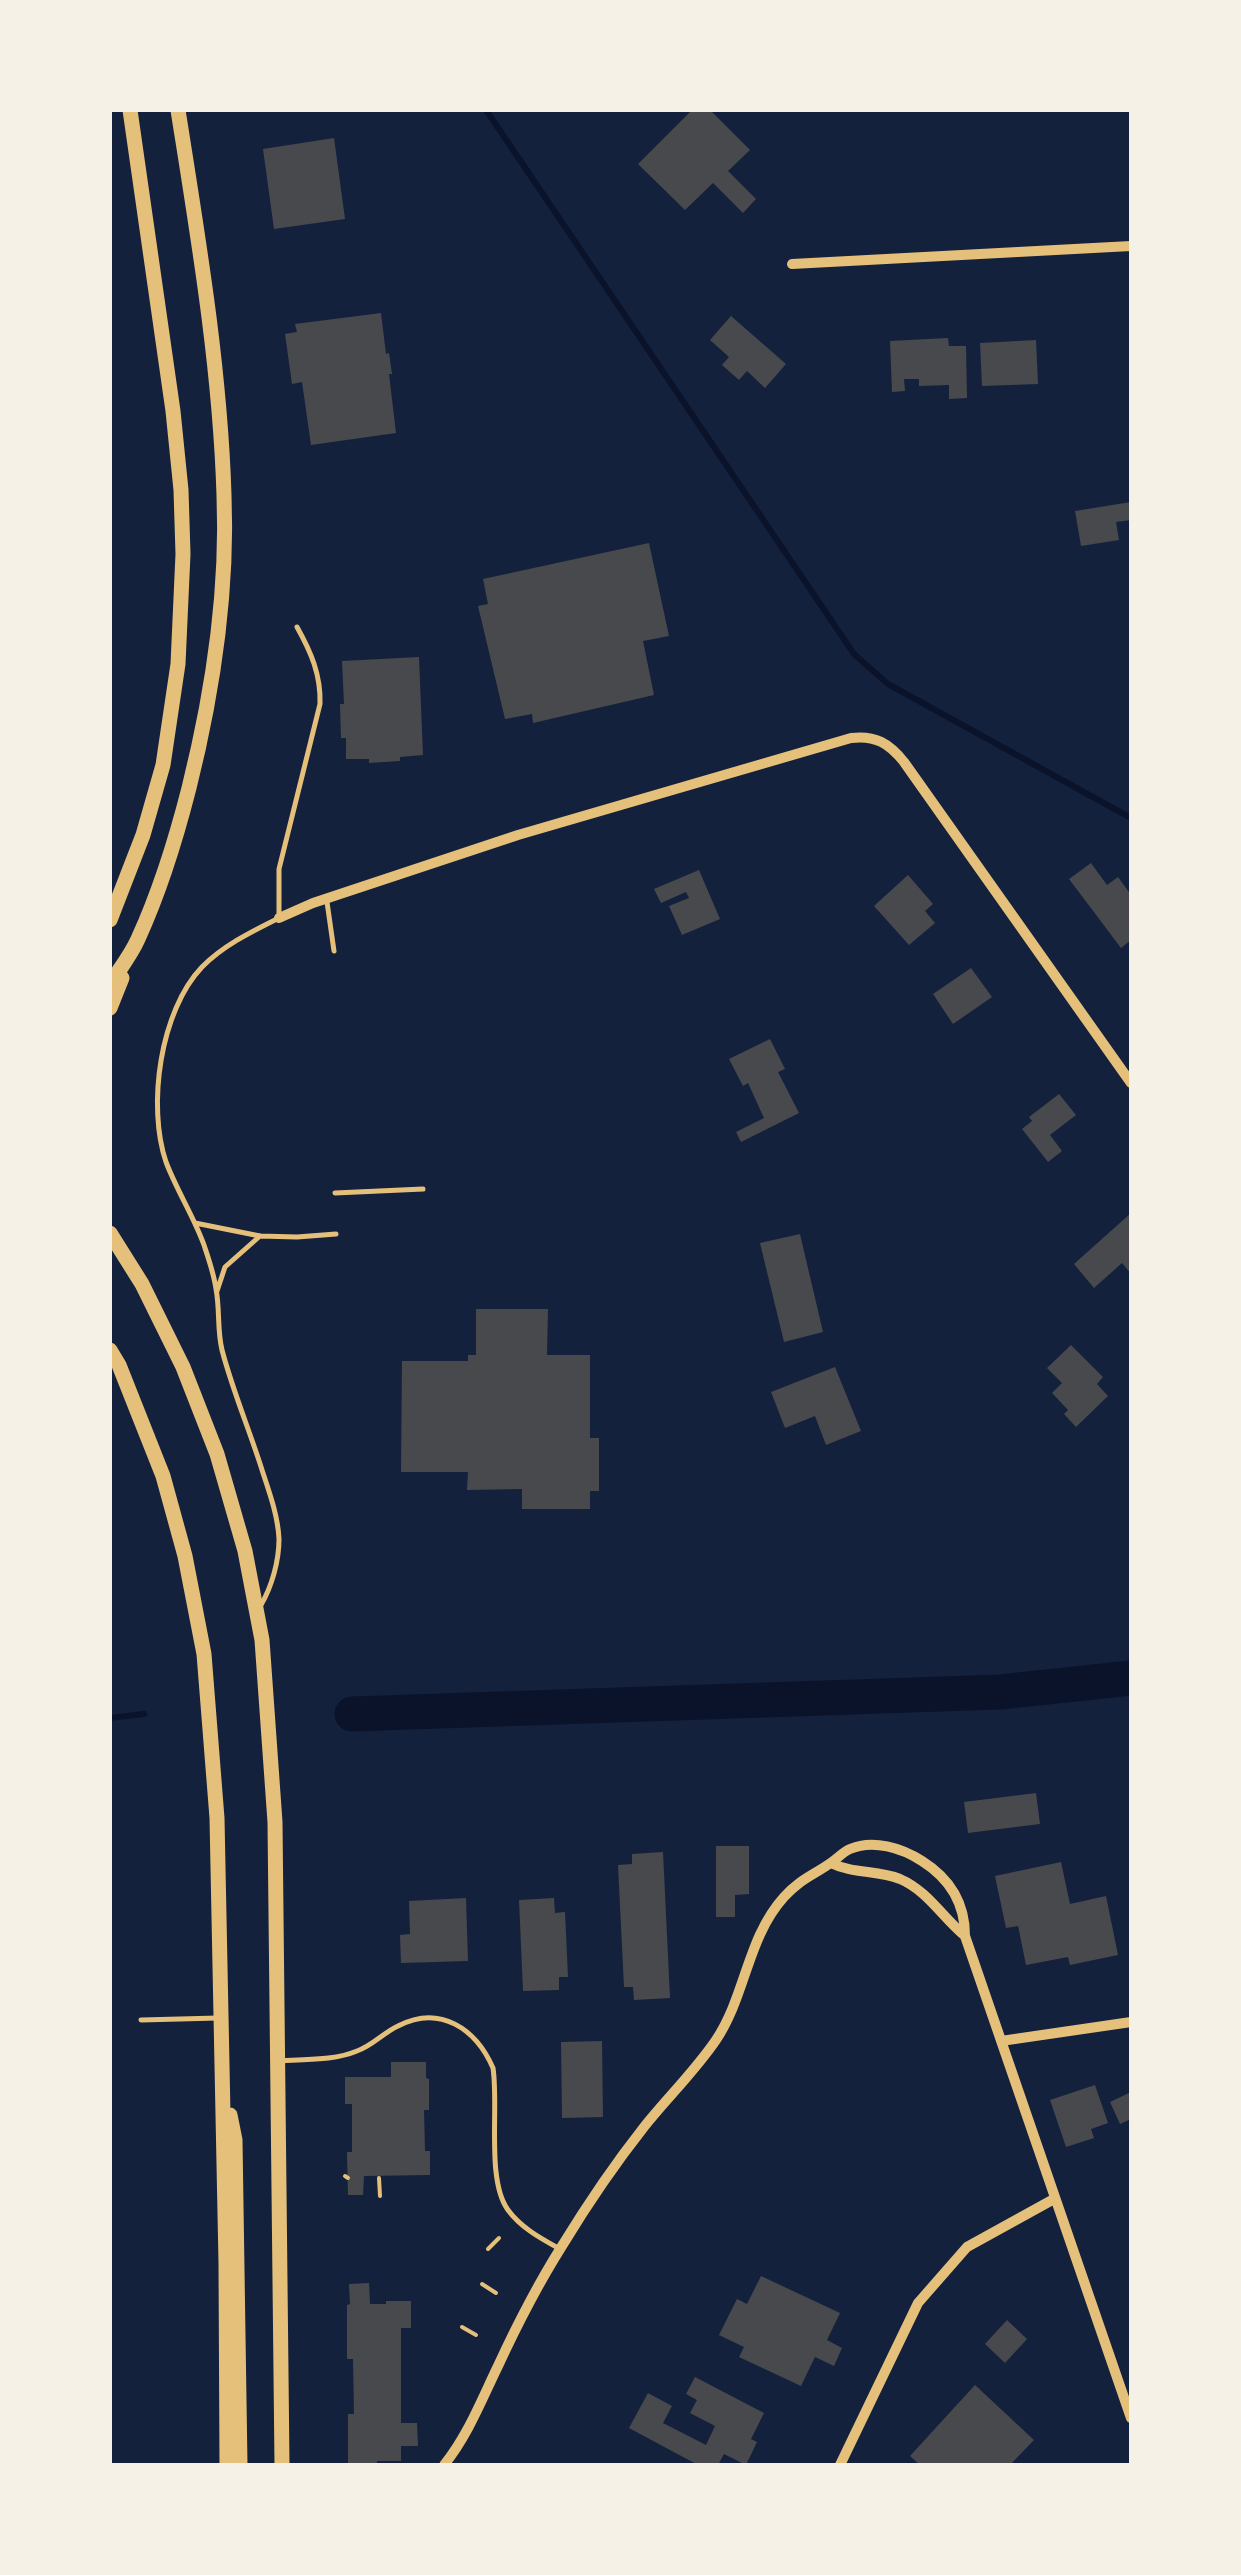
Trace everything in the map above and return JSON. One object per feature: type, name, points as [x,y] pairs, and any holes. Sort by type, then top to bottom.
[{"type":"main road","points":[[110,920],[143,835],[163,765],[178,664],[183,554],[175,423],[130,110]]},
{"type":"main road","points":[[110,1008],[174,841],[192,776],[217,646],[224,496],[220,418],[178,110]]},
{"type":"main road","points":[[110,984],[137,942]]},
{"type":"main road","points":[[110,1233],[142,1284],[184,1367],[226,1484],[262,1640],[275,1822],[282,2465]]},
{"type":"main road","points":[[110,1350],[163,1476],[185,1556],[204,1654],[217,1818],[227,2465]]},
{"type":"main road","points":[[222,2062],[234,2140],[240,2465]]},
{"type":"street","points":[[792,264],[1131,246]]},
{"type":"street","points":[[278,918],[586,814],[864,736],[888,744],[904,762],[1131,1083]]},
{"type":"street","points":[[444,2465],[467,2434],[509,2342],[560,2248],[624,2153],[719,2036],[773,1910],[814,1871],[855,1846],[900,1850],[943,1877],[959,1900],[965,1936],[1131,2418]]},
{"type":"street","points":[[832,1862],[842,1868],[900,1879],[928,1898],[965,1936]]},
{"type":"street","points":[[1001,2041],[1131,2022]]},
{"type":"street","points":[[840,2465],[918,2302],[968,2247],[1054,2200]]},
{"type":"lane","points":[[258,1612],[269,1591],[279,1538],[272,1500],[226,1367],[217,1292],[202,1240],[165,1158],[158,1123],[157,1080],[166,1038],[184,994],[201,968],[232,942],[278,918],[278,869],[320,704],[319,678],[297,627]]},
{"type":"lane","points":[[326,899],[334,950]]},
{"type":"lane","points":[[336,1194],[422,1189]]},
{"type":"lane","points":[[194,1223],[260,1236],[336,1234]]},
{"type":"lane","points":[[217,1292],[225,1267],[260,1236]]},
{"type":"lane","points":[[141,2020],[221,2018]]},
{"type":"lane","points":[[278,2060],[343,2056],[374,2043],[396,2027],[424,2018],[468,2031],[493,2068],[496,2172],[501,2198],[520,2222],[560,2248]]},
{"type":"path","points":[[379,2178],[380,2196]]},
{"type":"path","points":[[488,2249],[499,2238]]},
{"type":"path","points":[[482,2284],[496,2293]]},
{"type":"path","points":[[462,2327],[476,2334]]},
{"type":"building","points":[[692,110],[710,110],[750,150],[728,171],[756,199],[743,213],[713,183],[685,210],[638,164]]},
{"type":"building","points":[[334,138],[345,219],[274,229],[263,149]]},
{"type":"building","points":[[381,313],[392,374],[396,433],[311,445],[302,382],[292,384],[285,334],[297,332],[295,324]]},
{"type":"building","points":[[731,316],[786,364],[765,388],[747,371],[739,380],[722,365],[729,357],[710,340]]},
{"type":"building","points":[[948,338],[949,346],[966,346],[967,398],[949,399],[949,385],[919,386],[919,379],[904,379],[905,391],[892,392],[890,341]]},
{"type":"building","points":[[1036,340],[1038,384],[982,386],[980,343]]},
{"type":"building","points":[[1131,502],[1131,520],[1116,522],[1119,540],[1081,546],[1075,511]]},
{"type":"building","points":[[649,543],[669,636],[643,641],[654,695],[533,723],[532,714],[505,719],[478,606],[488,604],[483,579]]},
{"type":"building","points":[[419,657],[423,755],[369,763],[369,759],[346,759],[346,738],[341,738],[342,661]]},
{"type":"building","points":[[1091,863],[1107,885],[1118,877],[1131,895],[1131,940],[1121,948],[1069,879]]},
{"type":"building","points":[[699,870],[720,919],[682,935],[669,906],[689,898],[686,892],[661,903],[654,889]]},
{"type":"building","points":[[908,875],[933,904],[925,911],[935,923],[909,945],[874,906]]},
{"type":"building","points":[[971,968],[992,997],[953,1024],[933,994]]},
{"type":"building","points":[[770,1039],[785,1069],[778,1072],[799,1113],[741,1142],[736,1132],[764,1118],[748,1083],[743,1086],[729,1059]]},
{"type":"building","points":[[1059,1094],[1076,1115],[1050,1135],[1062,1151],[1048,1162],[1022,1129],[1032,1121],[1029,1117]]},
{"type":"building","points":[[1131,1213],[1131,1274],[1122,1263],[1094,1288],[1074,1264]]},
{"type":"building","points":[[800,1234],[823,1332],[784,1342],[760,1243]]},
{"type":"building","points":[[476,1309],[548,1309],[547,1355],[590,1355],[590,1438],[599,1438],[599,1491],[590,1491],[590,1509],[522,1509],[522,1489],[467,1490],[468,1472],[401,1472],[402,1361],[468,1361],[468,1355],[476,1355]]},
{"type":"building","points":[[1071,1345],[1103,1377],[1097,1384],[1108,1396],[1076,1427],[1064,1414],[1068,1410],[1052,1393],[1062,1383],[1047,1368]]},
{"type":"building","points":[[835,1367],[861,1431],[826,1445],[815,1416],[785,1428],[771,1392]]},
{"type":"building","points":[[1036,1793],[1040,1824],[968,1833],[964,1802]]},
{"type":"building","points":[[716,1846],[749,1846],[749,1894],[735,1895],[735,1917],[716,1917]]},
{"type":"building","points":[[663,1852],[670,1998],[634,2000],[633,1987],[624,1987],[618,1865],[632,1864],[632,1854]]},
{"type":"building","points":[[1061,1862],[1070,1904],[1106,1896],[1118,1955],[1070,1965],[1068,1957],[1026,1965],[1018,1926],[1006,1928],[995,1876]]},
{"type":"building","points":[[466,1898],[468,1961],[401,1963],[400,1935],[410,1934],[409,1901]]},
{"type":"building","points":[[554,1898],[555,1913],[565,1912],[568,1977],[559,1977],[559,1990],[523,1991],[519,1900]]},
{"type":"building","points":[[602,2041],[603,2117],[562,2118],[561,2042]]},
{"type":"building","points":[[391,2062],[426,2062],[429,2110],[424,2110],[425,2151],[430,2151],[430,2175],[364,2176],[363,2195],[348,2195],[352,2104],[345,2104],[345,2077],[391,2077]]},
{"type":"building","points":[[1095,2085],[1108,2123],[1091,2129],[1094,2138],[1066,2147],[1050,2100]]},
{"type":"building","points":[[1131,2092],[1131,2119],[1120,2124],[1110,2102]]},
{"type":"building","points":[[761,2276],[840,2313],[827,2340],[842,2348],[834,2366],[815,2357],[801,2386],[739,2357],[744,2347],[719,2335],[737,2299],[747,2304]]},
{"type":"building","points":[[369,2283],[370,2304],[411,2301],[411,2328],[401,2328],[401,2423],[417,2423],[418,2446],[401,2446],[401,2461],[348,2465],[348,2414],[354,2414],[353,2359],[347,2359],[349,2284]]},
{"type":"building","points":[[1007,2320],[1027,2339],[1005,2363],[985,2344]]},
{"type":"building","points":[[695,2377],[764,2413],[751,2439],[757,2442],[746,2465],[724,2454],[718,2465],[698,2465],[629,2428],[648,2393],[672,2406],[663,2423],[706,2445],[715,2426],[690,2413],[697,2400],[686,2394]]},
{"type":"building","points":[[975,2385],[1034,2440],[1010,2465],[920,2465],[910,2456]]},
{"type":"waterway","points":[[486,110],[854,654],[888,684],[1131,818]]},
{"type":"waterway","points":[[352,1714],[1000,1692],[1131,1678]]},
{"type":"waterway","points":[[110,1718],[144,1714]]}]
